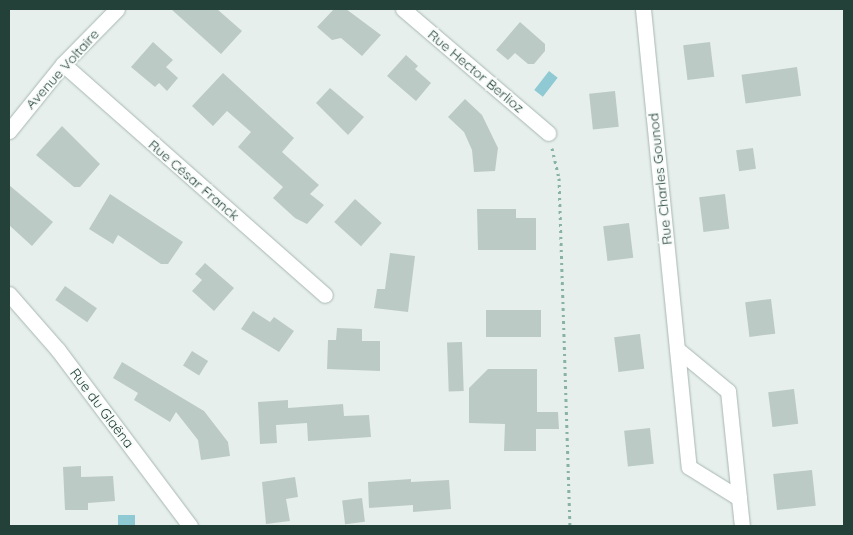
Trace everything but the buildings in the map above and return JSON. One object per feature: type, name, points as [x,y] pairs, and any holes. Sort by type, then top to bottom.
[{"type":"street","name":"Avenue Voltaire","points":[[9,131],[63,64],[117,9]]},
{"type":"street","name":"Rue Hector Berlioz","points":[[403,9],[548,133]]},
{"type":"street","name":"Rue Charles Gounod","points":[[643,9],[689,467],[739,498]]},
{"type":"street","name":"Rue César Franck","points":[[63,64],[325,296]]},
{"type":"street","name":"Rue du Glaëna","points":[[9,294],[58,350],[190,526]]},
{"type":"street","points":[[677,349],[728,391],[742,526]]},
{"type":"path","points":[[548,133],[559,178],[570,526]]},
{"type":"water","points":[[549,71],[558,78],[543,97],[534,90]]},
{"type":"water","points":[[118,515],[135,515],[135,526],[118,526]]}]
